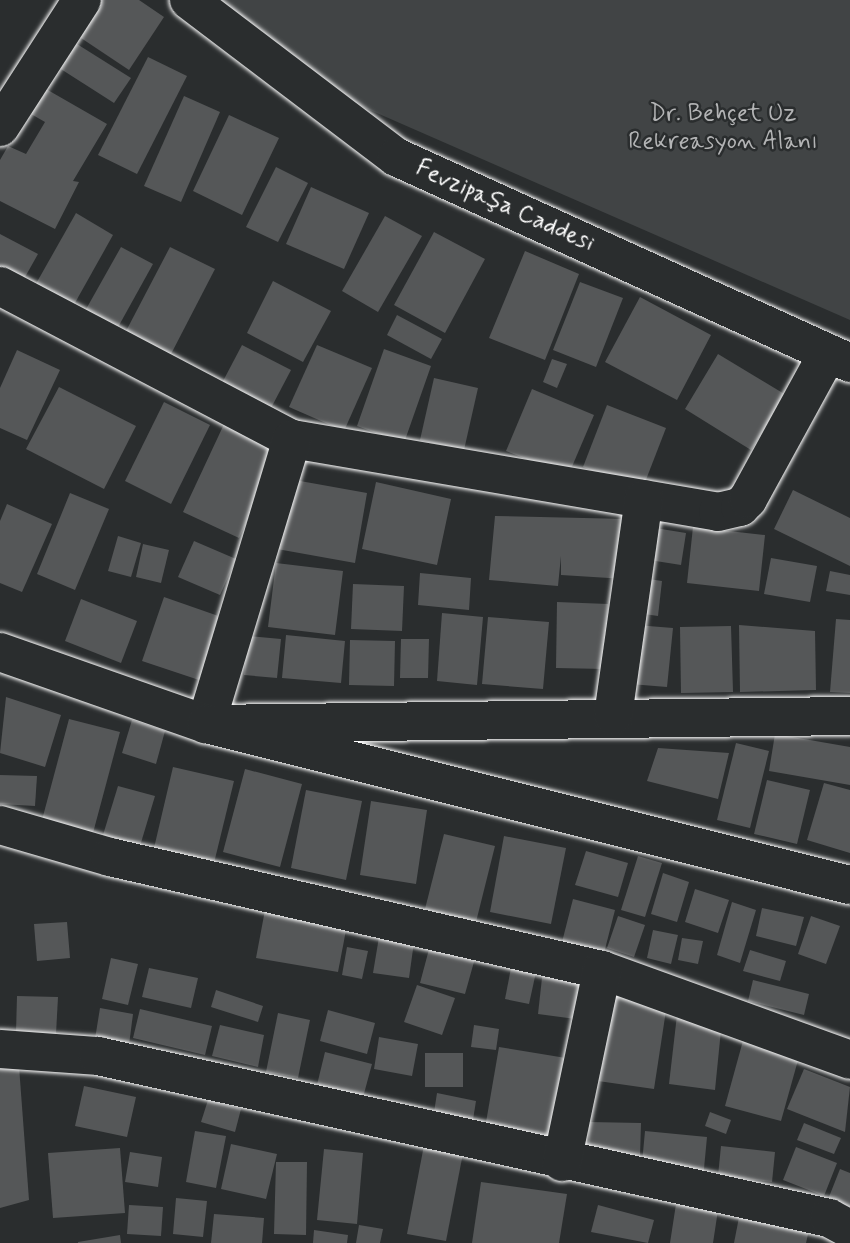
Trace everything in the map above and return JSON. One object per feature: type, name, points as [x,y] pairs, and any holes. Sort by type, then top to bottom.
[{"type":"street","points":[[0,127],[82,0]]},
{"type":"street","name":"Fevzipaşa Caddesi","points":[[189,0],[396,157],[839,358]]},
{"type":"street","points":[[0,286],[292,439],[718,512],[740,507],[839,358]]},
{"type":"street","points":[[206,724],[292,439]]},
{"type":"street","points":[[614,716],[644,499]]},
{"type":"street","points":[[0,652],[206,724],[850,885]]},
{"type":"street","points":[[206,724],[614,716],[850,716]]},
{"type":"street","points":[[0,825],[110,857],[603,970],[850,1060]]},
{"type":"street","points":[[562,1163],[603,970]]},
{"type":"street","points":[[0,1049],[98,1056],[562,1163],[833,1230]]},
{"type":"green space","name":"Dr. Behçet Uz Rekreasyon Alanı","points":[[215,0],[850,0],[850,320],[354,103]]},
{"type":"building","points":[[88,0],[139,0],[164,17],[129,70],[69,30]]},
{"type":"building","points":[[69,39],[131,78],[114,103],[53,64]]},
{"type":"building","points":[[148,57],[187,76],[137,174],[98,155]]},
{"type":"building","points":[[46,89],[107,124],[73,181],[79,182],[55,229],[0,201],[0,160],[8,146],[26,154],[45,122],[31,114]]},
{"type":"building","points":[[184,96],[220,112],[181,202],[144,186]]},
{"type":"building","points":[[229,115],[279,138],[242,215],[193,191]]},
{"type":"building","points":[[276,167],[308,183],[278,242],[246,227]]},
{"type":"building","points":[[311,187],[369,213],[344,269],[286,244]]},
{"type":"building","points":[[76,213],[113,235],[71,310],[33,289]]},
{"type":"building","points":[[385,216],[422,236],[378,312],[342,291]]},
{"type":"building","points":[[434,232],[485,259],[445,333],[394,305]]},
{"type":"building","points":[[0,234],[38,254],[20,286],[0,275]]},
{"type":"building","points":[[121,247],[153,264],[117,329],[85,311]]},
{"type":"building","points":[[170,247],[215,269],[170,356],[125,333]]},
{"type":"building","points":[[525,251],[579,274],[545,360],[489,338]]},
{"type":"building","points":[[273,281],[331,311],[303,362],[247,333]]},
{"type":"building","points":[[580,282],[623,298],[596,367],[553,350]]},
{"type":"building","points":[[640,297],[711,335],[677,400],[605,362]]},
{"type":"building","points":[[397,315],[442,339],[431,359],[387,335]]},
{"type":"building","points":[[242,345],[291,370],[271,408],[222,383]]},
{"type":"building","points":[[317,345],[372,368],[344,431],[289,407]]},
{"type":"building","points":[[384,349],[431,366],[404,443],[357,426]]},
{"type":"building","points":[[17,350],[60,370],[27,440],[0,428],[0,388]]},
{"type":"building","points":[[718,354],[786,395],[751,450],[685,409]]},
{"type":"building","points":[[552,359],[567,364],[557,388],[543,382]]},
{"type":"building","points":[[434,378],[478,388],[464,450],[420,440]]},
{"type":"building","points":[[59,387],[136,426],[104,489],[26,449]]},
{"type":"building","points":[[532,389],[594,415],[568,476],[506,451]]},
{"type":"building","points":[[164,402],[210,425],[171,504],[125,481]]},
{"type":"building","points":[[607,405],[666,428],[642,490],[583,467]]},
{"type":"building","points":[[225,422],[281,448],[239,538],[183,512]]},
{"type":"building","points":[[289,479],[367,493],[355,563],[277,549]]},
{"type":"building","points":[[376,482],[451,499],[437,565],[362,549]]},
{"type":"building","points":[[793,490],[850,518],[850,566],[774,529]]},
{"type":"building","points":[[70,493],[109,509],[75,590],[37,574]]},
{"type":"building","points":[[7,504],[52,524],[22,592],[0,583],[0,521]]},
{"type":"building","points":[[495,516],[627,519],[625,579],[561,575],[561,556],[558,586],[489,580]]},
{"type":"building","points":[[649,527],[686,533],[681,565],[643,559]]},
{"type":"building","points":[[693,527],[765,535],[759,591],[687,583]]},
{"type":"building","points":[[118,536],[141,543],[131,577],[108,571]]},
{"type":"building","points":[[194,541],[236,559],[220,595],[178,577]]},
{"type":"building","points":[[143,544],[169,550],[161,583],[136,577]]},
{"type":"building","points":[[771,558],[817,566],[810,602],[764,594]]},
{"type":"building","points":[[276,563],[343,571],[335,635],[268,627]]},
{"type":"building","points":[[830,571],[850,575],[850,595],[826,591]]},
{"type":"building","points":[[420,573],[471,578],[469,610],[418,605]]},
{"type":"building","points":[[642,578],[662,581],[658,616],[637,613]]},
{"type":"building","points":[[353,584],[404,586],[402,631],[351,629]]},
{"type":"building","points":[[164,597],[227,619],[205,682],[142,661]]},
{"type":"building","points":[[81,599],[137,621],[121,663],[65,641]]},
{"type":"building","points":[[557,602],[608,604],[605,669],[556,668]]},
{"type":"building","points":[[442,613],[483,617],[477,685],[437,681]]},
{"type":"building","points":[[488,617],[549,622],[543,689],[482,684]]},
{"type":"building","points":[[836,619],[850,620],[850,693],[830,692]]},
{"type":"building","points":[[636,625],[673,628],[667,687],[630,684]]},
{"type":"building","points":[[739,625],[815,631],[816,690],[740,692]]},
{"type":"building","points":[[731,626],[733,692],[681,693],[680,627]]},
{"type":"building","points":[[286,635],[345,641],[341,683],[282,678]]},
{"type":"building","points":[[248,636],[281,639],[277,678],[244,675]]},
{"type":"building","points":[[401,639],[429,639],[428,678],[400,678]]},
{"type":"building","points":[[350,640],[395,641],[394,686],[349,685]]},
{"type":"building","points":[[6,697],[61,715],[45,767],[0,753]]},
{"type":"building","points":[[69,719],[120,732],[93,833],[42,820]]},
{"type":"building","points":[[132,720],[165,731],[156,764],[122,753]]},
{"type":"building","points":[[775,734],[850,747],[850,785],[769,771]]},
{"type":"building","points":[[736,743],[769,751],[750,828],[717,820]]},
{"type":"building","points":[[658,748],[729,753],[718,799],[647,781]]},
{"type":"building","points":[[173,767],[234,781],[214,863],[154,848]]},
{"type":"building","points":[[245,769],[302,784],[280,867],[223,852]]},
{"type":"building","points":[[0,775],[37,776],[35,806],[0,804]]},
{"type":"building","points":[[767,780],[810,790],[797,844],[754,834]]},
{"type":"building","points":[[824,783],[850,790],[850,853],[807,840]]},
{"type":"building","points":[[118,786],[155,796],[140,846],[103,835]]},
{"type":"building","points":[[306,790],[362,801],[346,880],[291,868]]},
{"type":"building","points":[[371,801],[427,810],[416,884],[360,875]]},
{"type":"building","points":[[444,834],[495,846],[476,922],[425,909]]},
{"type":"building","points":[[504,836],[566,848],[551,924],[490,912]]},
{"type":"building","points":[[586,851],[628,863],[618,897],[575,885]]},
{"type":"building","points":[[638,856],[662,863],[645,917],[621,910]]},
{"type":"building","points":[[663,873],[689,882],[677,922],[651,914]]},
{"type":"building","points":[[695,889],[729,900],[718,933],[685,922]]},
{"type":"building","points":[[573,899],[615,910],[603,957],[561,946]]},
{"type":"building","points":[[732,902],[756,910],[740,963],[717,955]]},
{"type":"building","points":[[762,908],[804,917],[796,946],[756,936]]},
{"type":"building","points":[[265,910],[347,925],[338,972],[256,958]]},
{"type":"building","points":[[618,916],[645,925],[634,957],[607,948]]},
{"type":"building","points":[[811,916],[840,926],[826,964],[798,954]]},
{"type":"building","points":[[67,922],[70,958],[37,961],[34,924]]},
{"type":"building","points":[[653,930],[678,935],[671,964],[647,958]]},
{"type":"building","points":[[379,937],[414,942],[409,978],[373,973]]},
{"type":"building","points":[[432,938],[477,951],[465,994],[420,983]]},
{"type":"building","points":[[682,938],[703,941],[698,964],[678,960]]},
{"type":"building","points":[[347,947],[368,951],[362,979],[342,975]]},
{"type":"building","points":[[750,950],[786,961],[780,981],[743,971]]},
{"type":"building","points":[[111,958],[138,964],[128,1005],[102,999]]},
{"type":"building","points":[[149,968],[198,978],[191,1008],[142,997]]},
{"type":"building","points":[[511,968],[536,972],[529,1004],[505,999]]},
{"type":"building","points":[[543,969],[589,974],[583,1020],[538,1014]]},
{"type":"building","points":[[753,980],[809,994],[804,1015],[748,1001]]},
{"type":"building","points":[[417,985],[455,998],[442,1035],[404,1022]]},
{"type":"building","points":[[216,990],[263,1006],[258,1022],[211,1007]]},
{"type":"building","points":[[17,996],[58,997],[56,1034],[16,1033]]},
{"type":"building","points":[[611,996],[667,1004],[654,1089],[598,1081]]},
{"type":"building","points":[[100,1008],[133,1014],[129,1045],[95,1039]]},
{"type":"building","points":[[140,1009],[212,1026],[205,1055],[133,1038]]},
{"type":"building","points":[[328,1010],[375,1023],[367,1054],[320,1041]]},
{"type":"building","points":[[278,1013],[310,1020],[298,1078],[266,1072]]},
{"type":"building","points":[[677,1015],[722,1020],[715,1090],[669,1084]]},
{"type":"building","points":[[220,1025],[264,1035],[258,1067],[212,1056]]},
{"type":"building","points":[[474,1025],[499,1029],[496,1050],[471,1047]]},
{"type":"building","points":[[379,1037],[418,1044],[412,1076],[374,1069]]},
{"type":"building","points":[[744,1037],[800,1053],[781,1121],[725,1106]]},
{"type":"building","points":[[499,1047],[572,1059],[557,1147],[484,1134]]},
{"type":"building","points":[[325,1052],[372,1064],[362,1101],[316,1089]]},
{"type":"building","points":[[18,1053],[29,1200],[0,1208],[0,1054]]},
{"type":"building","points":[[425,1053],[463,1053],[463,1087],[425,1087]]},
{"type":"building","points":[[804,1069],[850,1087],[845,1132],[787,1109]]},
{"type":"building","points":[[84,1086],[136,1097],[127,1137],[75,1126]]},
{"type":"building","points":[[437,1093],[476,1101],[472,1126],[433,1119]]},
{"type":"building","points":[[208,1100],[241,1109],[235,1132],[201,1122]]},
{"type":"building","points":[[710,1112],[731,1120],[726,1134],[705,1126]]},
{"type":"building","points":[[589,1122],[641,1123],[640,1157],[588,1156]]},
{"type":"building","points":[[804,1123],[841,1138],[834,1154],[797,1140]]},
{"type":"building","points":[[195,1131],[226,1136],[216,1188],[186,1182]]},
{"type":"building","points":[[645,1131],[707,1137],[703,1179],[641,1174]]},
{"type":"building","points":[[425,1140],[464,1148],[446,1241],[407,1234]]},
{"type":"building","points":[[231,1144],[277,1154],[266,1199],[221,1189]]},
{"type":"building","points":[[721,1146],[775,1152],[772,1182],[718,1176]]},
{"type":"building","points":[[796,1147],[837,1163],[824,1196],[783,1180]]},
{"type":"building","points":[[120,1148],[125,1213],[53,1218],[48,1153]]},
{"type":"building","points":[[324,1149],[363,1153],[357,1224],[317,1220]]},
{"type":"building","points":[[130,1152],[162,1157],[158,1187],[125,1182]]},
{"type":"building","points":[[276,1162],[307,1162],[306,1235],[274,1234]]},
{"type":"building","points":[[840,1169],[850,1173],[850,1211],[827,1202]]},
{"type":"building","points":[[481,1182],[567,1194],[559,1243],[472,1243]]},
{"type":"building","points":[[176,1198],[207,1201],[203,1237],[173,1234]]},
{"type":"building","points":[[676,1204],[718,1210],[713,1243],[670,1243]]},
{"type":"building","points":[[129,1205],[163,1207],[161,1236],[127,1234]]},
{"type":"building","points":[[598,1205],[654,1220],[648,1243],[591,1232]]},
{"type":"building","points":[[741,1207],[811,1221],[806,1243],[734,1243]]},
{"type":"building","points":[[214,1214],[264,1218],[262,1243],[211,1243]]},
{"type":"building","points":[[359,1225],[383,1229],[380,1243],[356,1243]]},
{"type":"building","points":[[314,1230],[348,1235],[347,1243],[313,1243]]},
{"type":"building","points":[[120,1235],[121,1243],[78,1243],[78,1242]]}]
